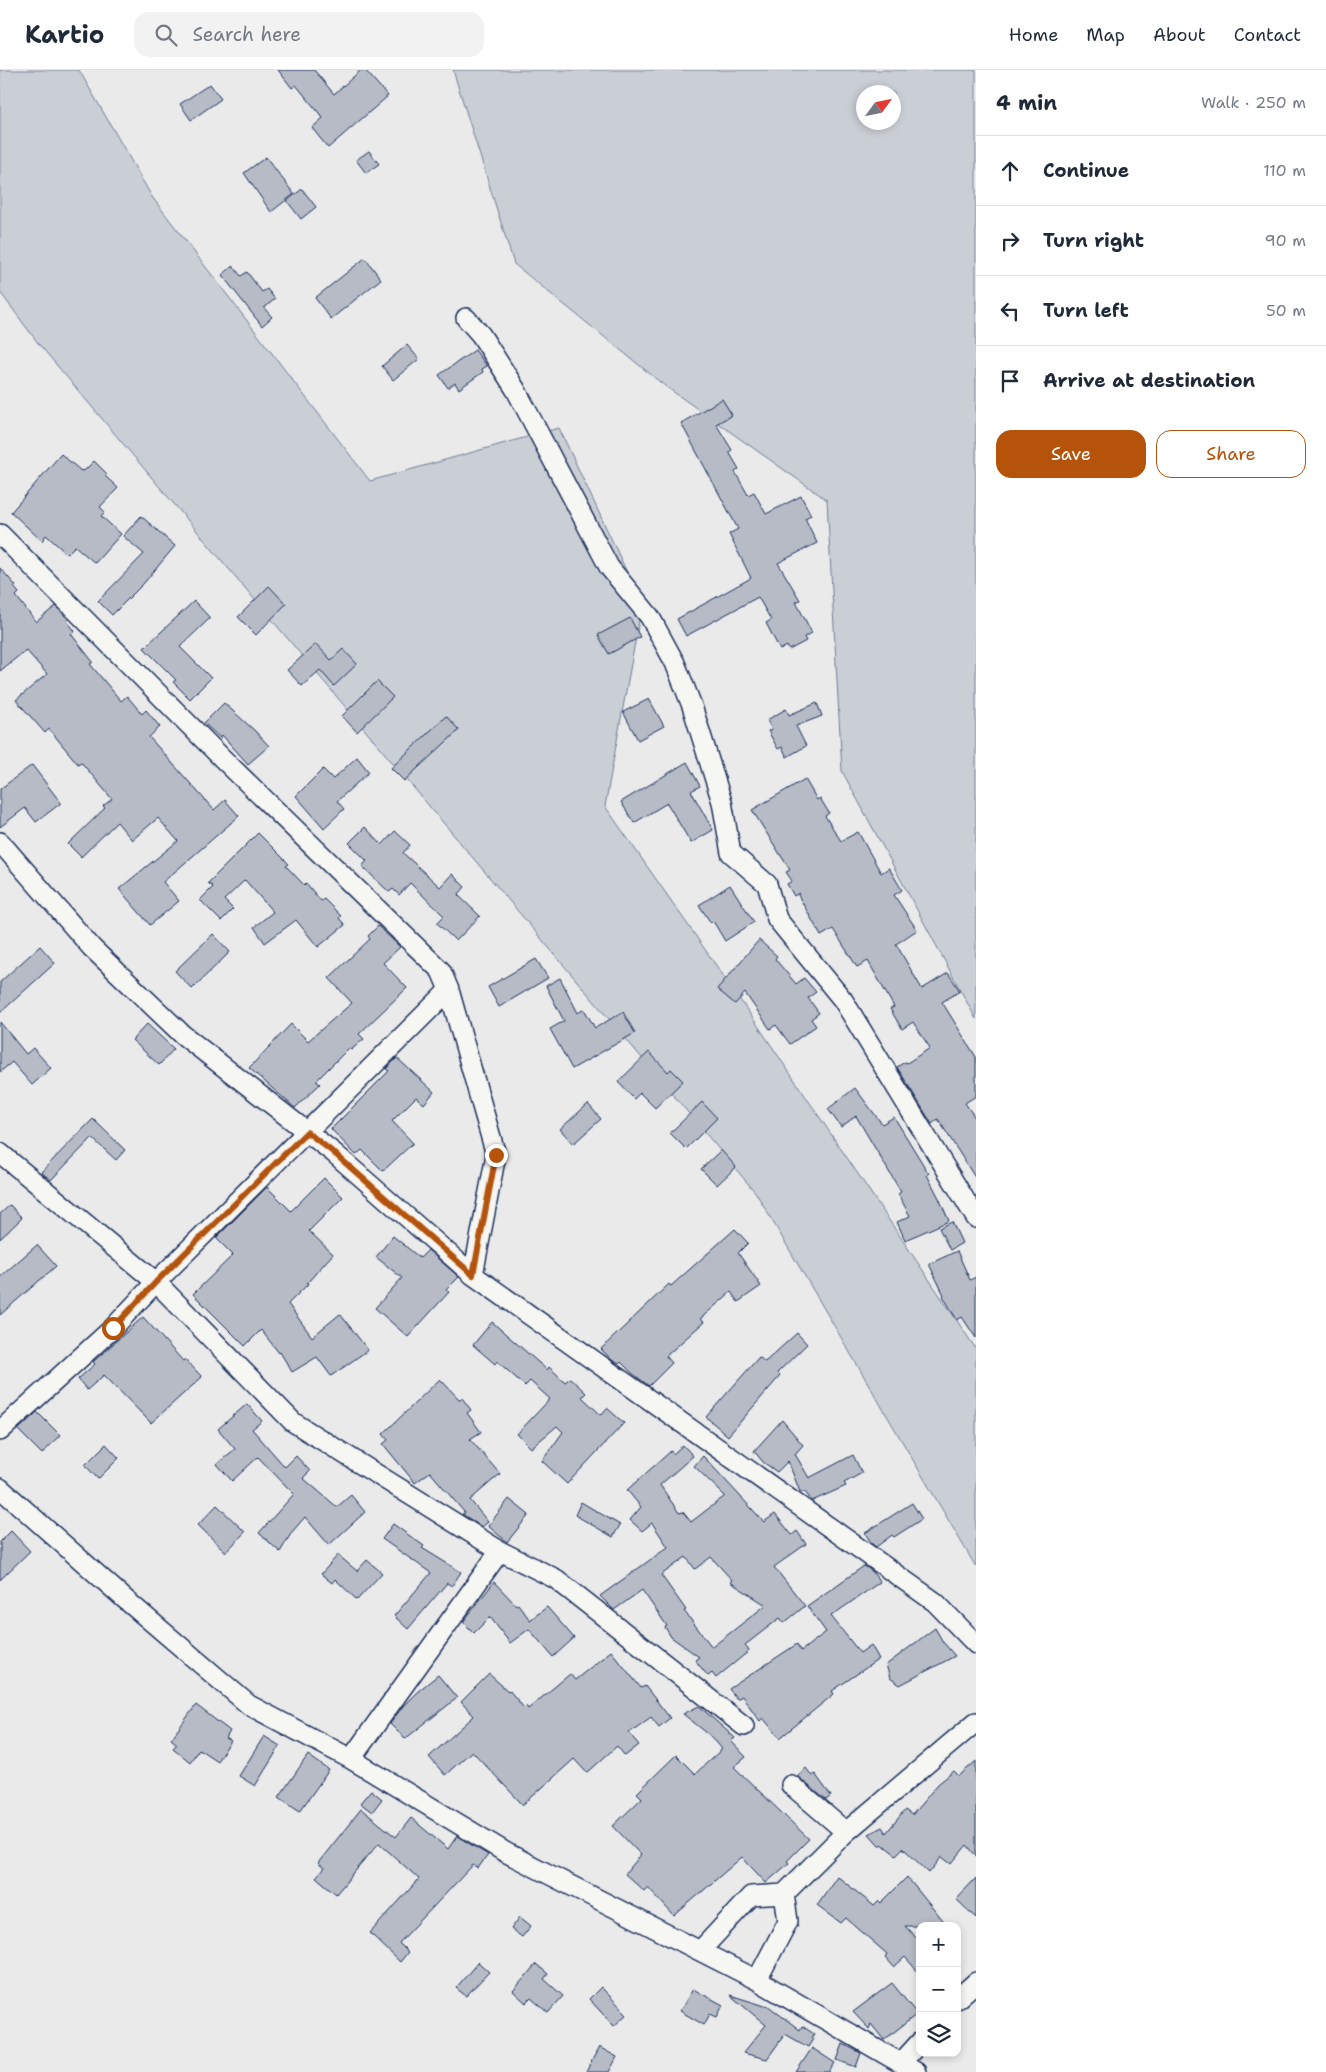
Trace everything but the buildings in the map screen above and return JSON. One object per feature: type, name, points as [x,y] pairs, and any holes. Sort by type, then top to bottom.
[{"type":"street","points":[[466,318],[481,334],[516,390],[609,567],[650,617],[676,663],[692,706],[722,802],[731,853],[767,884],[777,919],[843,1000],[976,1218]]},
{"type":"street","points":[[0,534],[223,759],[437,965],[449,990],[496,1155],[473,1275]]},
{"type":"street","points":[[0,842],[92,948],[176,1028],[334,1153],[473,1275],[934,1602],[976,1644]]},
{"type":"street","points":[[0,1431],[113,1328],[156,1282],[449,990]]},
{"type":"street","points":[[0,1153],[156,1282],[293,1422],[500,1551],[556,1579],[744,1726]]},
{"type":"street","points":[[0,1488],[126,1600],[250,1706],[351,1760],[504,1852],[757,1980],[909,2068],[916,2051]]},
{"type":"street","points":[[351,1760],[500,1551]]},
{"type":"street","points":[[700,1951],[751,1896],[784,1894],[846,1832],[976,1722]]},
{"type":"street","points":[[791,1785],[846,1832]]},
{"type":"street","points":[[757,1980],[788,1921],[784,1894]]},
{"type":"street","points":[[961,1995],[976,1982]]},
{"type":"shaded area","points":[[0,70],[79,70],[152,197],[370,481],[559,428],[642,604],[605,806],[750,1014],[976,1349],[976,1567],[756,1193],[38,343],[0,292]]},
{"type":"shaded area","points":[[453,70],[976,70],[976,1019],[842,771],[827,500],[665,386],[514,264]]},
{"type":"route","points":[[113,1328],[156,1282],[307,1132],[334,1153],[473,1275],[496,1155]]}]
